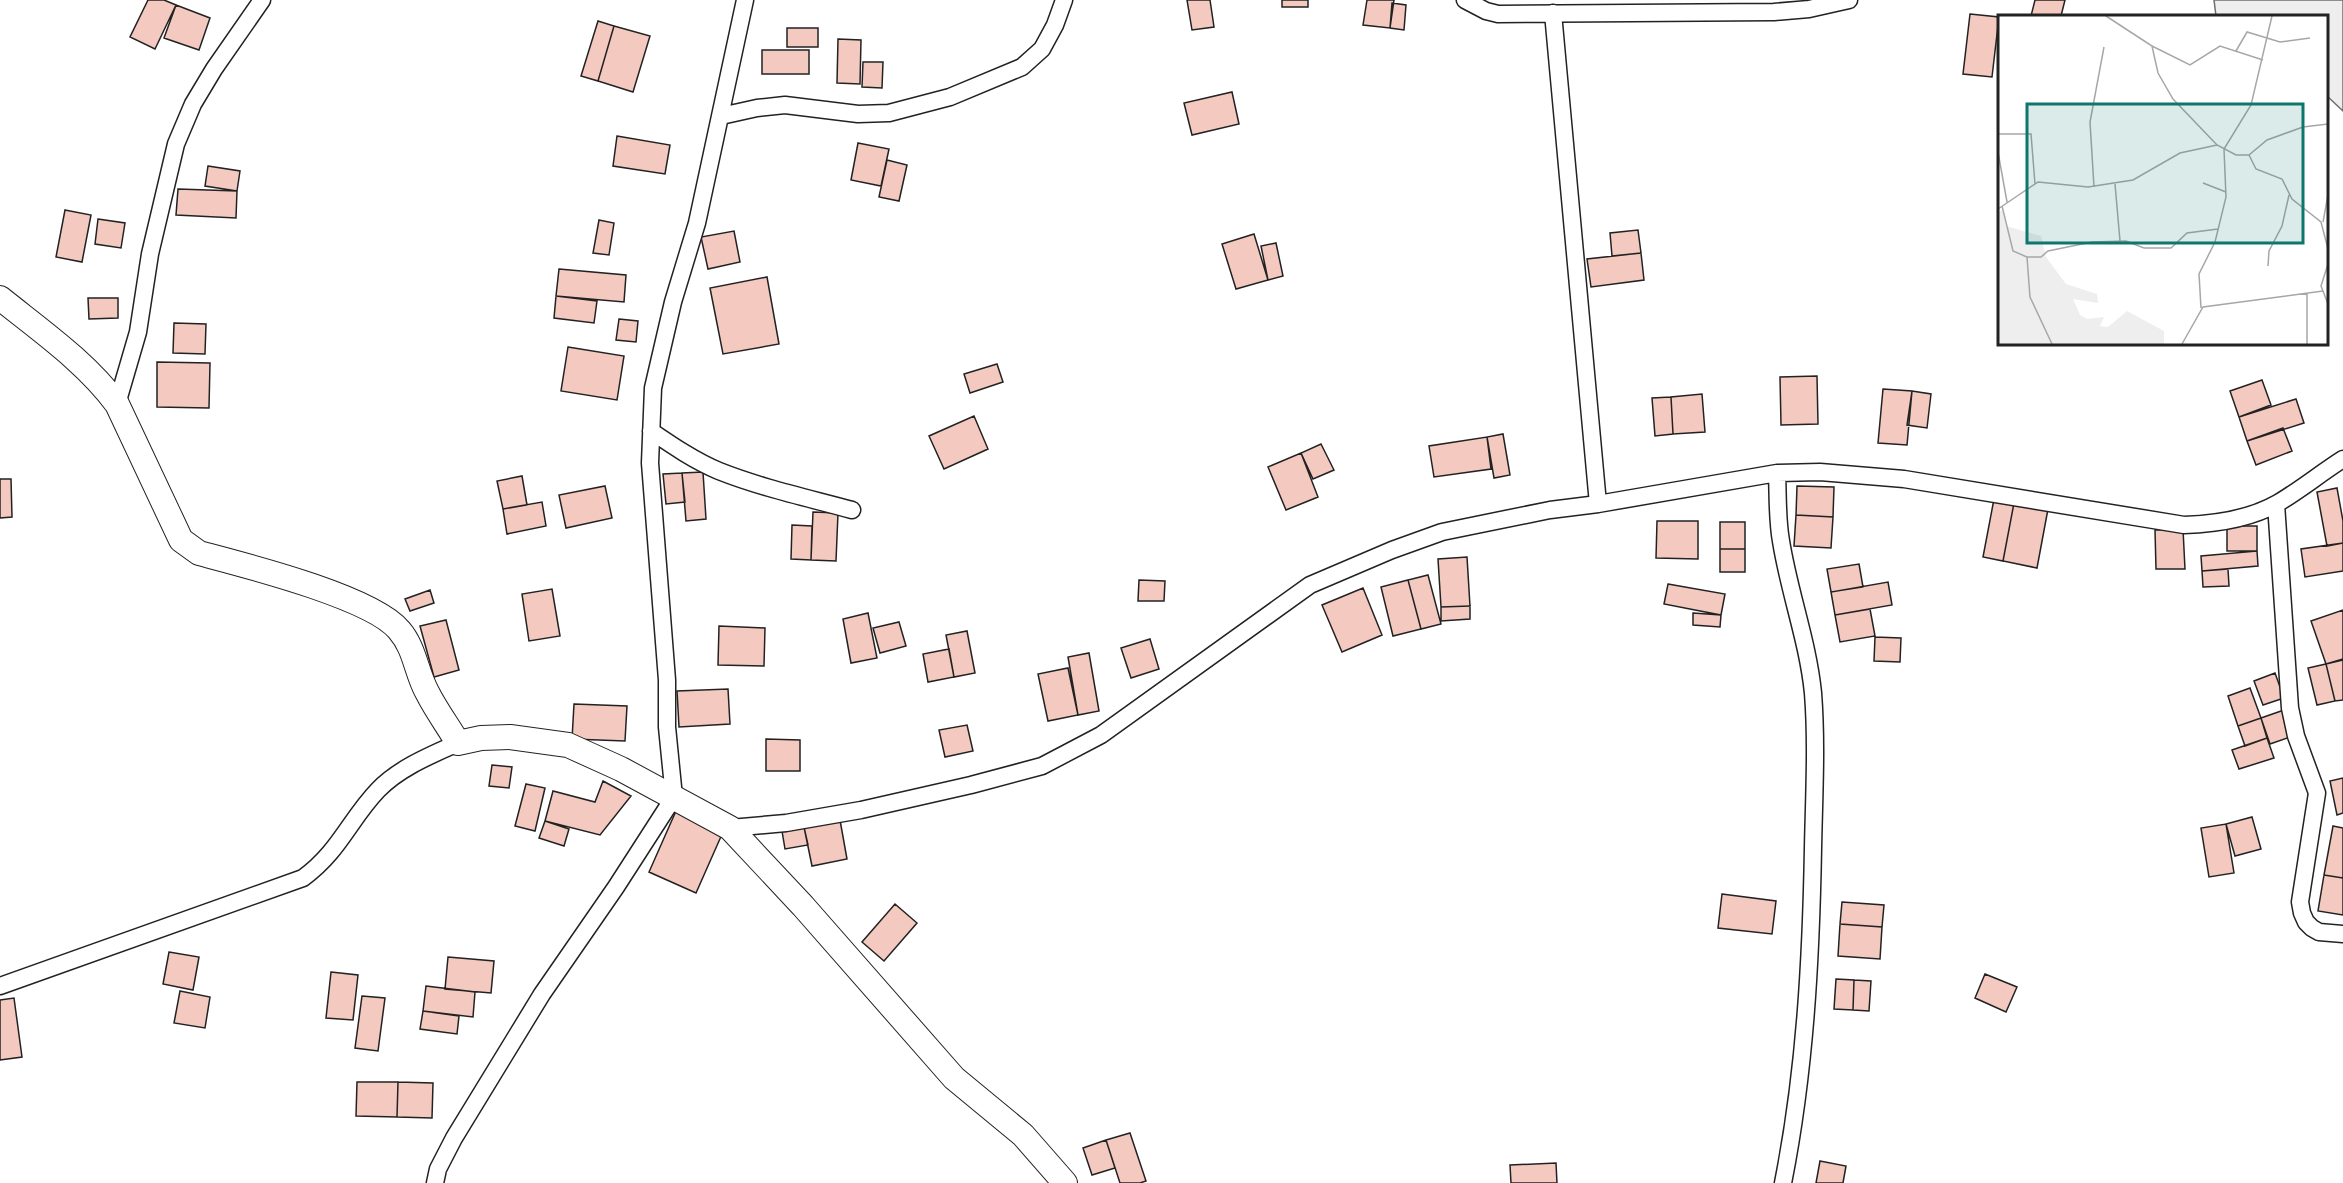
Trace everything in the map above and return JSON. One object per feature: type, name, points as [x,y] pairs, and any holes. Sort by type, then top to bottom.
[{"type":"street","points":[[117,404],[138,332],[150,254],[176,144],[193,104],[214,69],[262,0]]},
{"type":"street","points":[[435,1183],[438,1169],[454,1138],[542,994],[616,887],[674,797],[667,728],[667,680],[650,463],[653,388],[658,358],[697,223],[746,0]]},
{"type":"street","points":[[721,116],[785,105],[858,114],[889,113],[950,97],[1023,67],[1042,48],[1055,25],[1064,0]]},
{"type":"street","points":[[1465,0],[1486,11],[1498,14],[1774,12],[1809,9],[1849,0]]},
{"type":"street","points":[[1553,13],[1598,504]]},
{"type":"street","points":[[0,298],[89,370],[117,404],[181,540],[189,548],[343,598],[374,611],[398,627],[409,643],[426,691],[458,743]]},
{"type":"street","points":[[651,431],[683,452],[718,470],[753,483],[852,510]]},
{"type":"street","points":[[730,828],[786,823],[861,810],[1042,766],[1101,735],[1310,585],[1392,550],[1442,532],[1550,510],[1598,504],[1777,473],[1820,472],[1904,479],[2184,525],[2213,524],[2245,516],[2276,504],[2343,459]]},
{"type":"street","points":[[1777,473],[1780,538],[1810,673],[1814,765],[1811,949],[1806,1026],[1800,1088],[1783,1183]]},
{"type":"street","points":[[2276,504],[2290,708],[2296,736],[2317,794],[2301,902],[2306,922],[2312,928],[2319,932],[2343,934]]},
{"type":"street","points":[[0,986],[303,878],[332,852],[378,790],[397,775],[458,743],[481,738],[510,737],[568,745],[596,756],[730,828],[803,906],[954,1078],[1023,1135],[1065,1183]]},
{"type":"shaded area","points":[[2214,0],[2343,0],[2343,111],[2328,97],[2328,15],[2216,15]]},
{"type":"building","points":[[148,0],[164,0],[176,5],[155,49],[130,37]]},
{"type":"building","points":[[1187,0],[1210,0],[1214,27],[1192,30]]},
{"type":"building","points":[[1282,0],[1308,0],[1308,7],[1282,7]]},
{"type":"building","points":[[1367,0],[1394,0],[1390,28],[1363,25]]},
{"type":"building","points":[[2035,0],[2065,0],[2061,15],[2031,15]]},
{"type":"building","points":[[1392,3],[1406,5],[1404,30],[1390,28]]},
{"type":"building","points":[[176,5],[210,18],[199,50],[164,38]]},
{"type":"building","points":[[1970,14],[1998,17],[1992,77],[1963,74]]},
{"type":"building","points":[[598,21],[614,26],[598,81],[581,76]]},
{"type":"building","points":[[614,26],[650,36],[633,92],[598,81]]},
{"type":"building","points":[[787,28],[818,28],[818,47],[787,47]]},
{"type":"building","points":[[838,39],[861,40],[860,84],[837,83]]},
{"type":"building","points":[[762,50],[809,50],[809,74],[762,74]]},
{"type":"building","points":[[863,62],[883,62],[882,88],[862,87]]},
{"type":"building","points":[[1232,92],[1239,124],[1192,135],[1184,103]]},
{"type":"building","points":[[617,136],[670,145],[665,174],[613,166]]},
{"type":"building","points":[[858,143],[889,149],[881,186],[851,180]]},
{"type":"building","points":[[887,160],[907,165],[899,201],[879,197]]},
{"type":"building","points":[[208,166],[240,171],[237,191],[205,186]]},
{"type":"building","points":[[178,189],[237,191],[236,218],[176,215]]},
{"type":"building","points":[[65,210],[91,215],[82,262],[56,257]]},
{"type":"building","points":[[98,219],[125,223],[121,248],[95,244]]},
{"type":"building","points":[[599,220],[614,223],[609,255],[593,253]]},
{"type":"building","points":[[1638,230],[1641,253],[1612,256],[1610,233]]},
{"type":"building","points":[[734,231],[740,262],[708,269],[701,237]]},
{"type":"building","points":[[1254,234],[1268,280],[1236,289],[1222,244]]},
{"type":"building","points":[[1276,243],[1283,276],[1268,280],[1261,246]]},
{"type":"building","points":[[1641,253],[1644,280],[1591,287],[1587,259]]},
{"type":"building","points":[[559,269],[626,275],[624,302],[556,296]]},
{"type":"building","points":[[767,277],[779,344],[723,354],[710,288]]},
{"type":"building","points":[[556,296],[597,301],[594,323],[554,318]]},
{"type":"building","points":[[88,298],[118,298],[118,318],[89,319]]},
{"type":"building","points":[[619,319],[638,321],[636,342],[616,340]]},
{"type":"building","points":[[174,323],[206,324],[205,354],[173,353]]},
{"type":"building","points":[[568,347],[624,356],[617,400],[561,391]]},
{"type":"building","points":[[157,362],[210,363],[209,408],[157,407]]},
{"type":"building","points":[[997,364],[1003,382],[970,393],[964,374]]},
{"type":"building","points":[[1817,376],[1818,424],[1781,425],[1780,377]]},
{"type":"building","points":[[2262,380],[2271,405],[2239,417],[2230,391]]},
{"type":"building","points":[[1883,389],[1912,391],[1907,445],[1878,443]]},
{"type":"building","points":[[1912,391],[1931,394],[1927,428],[1907,425]]},
{"type":"building","points":[[1702,394],[1705,432],[1673,434],[1671,397]]},
{"type":"building","points":[[1671,397],[1673,434],[1655,436],[1652,398]]},
{"type":"building","points":[[2296,399],[2304,423],[2247,441],[2239,417]]},
{"type":"building","points":[[974,416],[988,449],[944,469],[929,436]]},
{"type":"building","points":[[2283,428],[2292,451],[2256,465],[2247,441]]},
{"type":"building","points":[[1503,434],[1510,475],[1494,478],[1487,437]]},
{"type":"building","points":[[1487,437],[1491,469],[1434,477],[1429,446]]},
{"type":"building","points":[[1321,444],[1334,470],[1313,479],[1301,453]]},
{"type":"building","points":[[1301,453],[1318,497],[1286,510],[1268,467]]},
{"type":"building","points":[[703,472],[706,519],[686,521],[682,473]]},
{"type":"building","points":[[682,473],[685,502],[666,504],[663,474]]},
{"type":"building","points":[[522,476],[527,505],[503,509],[497,481]]},
{"type":"building","points":[[0,479],[11,479],[12,517],[0,518]]},
{"type":"building","points":[[605,486],[612,518],[566,528],[559,495]]},
{"type":"building","points":[[1797,486],[1834,487],[1833,517],[1796,515]]},
{"type":"building","points":[[2337,488],[2343,521],[2343,543],[2327,546],[2317,492]]},
{"type":"building","points":[[1994,499],[2014,503],[2003,561],[1983,557]]},
{"type":"building","points":[[542,502],[546,526],[507,534],[503,509]]},
{"type":"building","points":[[2014,503],[2048,509],[2037,568],[2003,561]]},
{"type":"building","points":[[813,512],[838,513],[836,561],[811,560]]},
{"type":"building","points":[[1796,515],[1833,517],[1831,548],[1794,546]]},
{"type":"building","points":[[1657,521],[1698,521],[1698,559],[1656,558]]},
{"type":"building","points":[[1720,522],[1745,522],[1745,549],[1720,549]]},
{"type":"building","points":[[792,525],[812,526],[811,560],[791,559]]},
{"type":"building","points":[[2227,526],[2257,526],[2257,551],[2227,551]]},
{"type":"building","points":[[2183,529],[2185,569],[2156,569],[2155,530]]},
{"type":"building","points":[[2343,543],[2343,571],[2305,577],[2301,549]]},
{"type":"building","points":[[1720,549],[1745,549],[1745,572],[1720,572]]},
{"type":"building","points":[[2257,551],[2258,566],[2202,571],[2201,556]]},
{"type":"building","points":[[1467,557],[1470,606],[1441,607],[1438,559]]},
{"type":"building","points":[[1859,564],[1863,587],[1831,592],[1827,569]]},
{"type":"building","points":[[2228,569],[2229,586],[2203,587],[2202,571]]},
{"type":"building","points":[[1428,575],[1441,624],[1421,629],[1408,580]]},
{"type":"building","points":[[1139,580],[1165,581],[1164,601],[1138,601]]},
{"type":"building","points":[[1408,580],[1421,629],[1393,636],[1381,587]]},
{"type":"building","points":[[1888,582],[1892,605],[1835,615],[1831,592]]},
{"type":"building","points":[[1668,584],[1725,594],[1721,615],[1664,604]]},
{"type":"building","points":[[1363,588],[1382,635],[1342,652],[1322,605]]},
{"type":"building","points":[[552,589],[560,636],[529,641],[522,594]]},
{"type":"building","points":[[430,590],[434,603],[410,611],[405,599]]},
{"type":"building","points":[[1470,606],[1470,619],[1441,621],[1441,607]]},
{"type":"building","points":[[1870,609],[1875,636],[1840,642],[1835,615]]},
{"type":"building","points":[[2343,610],[2343,659],[2326,664],[2311,621]]},
{"type":"building","points":[[868,613],[877,658],[851,663],[843,619]]},
{"type":"building","points":[[1693,613],[1721,615],[1720,627],[1693,625]]},
{"type":"building","points":[[446,620],[459,670],[434,677],[420,626]]},
{"type":"building","points":[[899,622],[906,646],[880,653],[873,628]]},
{"type":"building","points":[[719,626],[765,628],[764,666],[718,665]]},
{"type":"building","points":[[967,631],[975,673],[954,677],[946,635]]},
{"type":"building","points":[[1875,637],[1901,638],[1900,662],[1874,661]]},
{"type":"building","points":[[1150,639],[1159,669],[1131,678],[1121,648]]},
{"type":"building","points":[[949,649],[954,677],[928,682],[923,654]]},
{"type":"building","points":[[1089,653],[1099,711],[1078,715],[1068,657]]},
{"type":"building","points":[[2343,660],[2343,700],[2335,701],[2326,664]]},
{"type":"building","points":[[2326,664],[2335,701],[2317,705],[2308,668]]},
{"type":"building","points":[[1068,668],[1078,715],[1048,721],[1038,674]]},
{"type":"building","points":[[2275,673],[2284,698],[2263,705],[2254,681]]},
{"type":"building","points":[[2250,688],[2261,718],[2238,726],[2228,696]]},
{"type":"building","points":[[728,689],[730,724],[679,727],[677,691]]},
{"type":"building","points":[[574,704],[627,706],[625,741],[572,739]]},
{"type":"building","points":[[2284,710],[2293,736],[2270,744],[2261,718]]},
{"type":"building","points":[[2261,718],[2267,738],[2245,746],[2238,726]]},
{"type":"building","points":[[967,725],[973,751],[945,757],[939,730]]},
{"type":"building","points":[[2267,738],[2274,758],[2239,769],[2232,750]]},
{"type":"building","points":[[766,739],[800,740],[800,771],[766,771]]},
{"type":"building","points":[[492,765],[512,767],[509,788],[489,786]]},
{"type":"building","points":[[2343,778],[2343,813],[2337,815],[2330,781]]},
{"type":"building","points":[[603,781],[631,796],[600,835],[545,821],[553,791],[595,802]]},
{"type":"building","points":[[526,784],[545,788],[535,831],[515,826]]},
{"type":"building","points":[[676,811],[723,832],[696,893],[649,872]]},
{"type":"building","points":[[2252,817],[2261,849],[2235,856],[2226,824]]},
{"type":"building","points":[[840,820],[847,859],[812,866],[804,827]]},
{"type":"building","points":[[545,821],[569,829],[564,846],[539,838]]},
{"type":"building","points":[[2226,824],[2234,873],[2209,877],[2201,828]]},
{"type":"building","points":[[2333,826],[2343,828],[2343,878],[2324,875]]},
{"type":"building","points":[[804,827],[808,845],[785,849],[782,831]]},
{"type":"building","points":[[2324,875],[2343,878],[2343,915],[2318,911]]},
{"type":"building","points":[[1722,894],[1776,901],[1772,934],[1718,928]]},
{"type":"building","points":[[1842,902],[1884,905],[1882,927],[1840,924]]},
{"type":"building","points":[[895,904],[917,923],[884,961],[862,942]]},
{"type":"building","points":[[1840,924],[1882,927],[1880,959],[1838,956]]},
{"type":"building","points":[[169,952],[199,957],[193,990],[163,984]]},
{"type":"building","points":[[448,957],[494,961],[491,993],[445,989]]},
{"type":"building","points":[[331,972],[358,975],[353,1020],[326,1018]]},
{"type":"building","points":[[1985,974],[2017,987],[2006,1012],[1975,998]]},
{"type":"building","points":[[1836,979],[1854,980],[1853,1010],[1834,1009]]},
{"type":"building","points":[[1854,980],[1871,981],[1869,1011],[1853,1010]]},
{"type":"building","points":[[426,986],[475,992],[473,1017],[423,1011]]},
{"type":"building","points":[[180,991],[210,997],[205,1028],[174,1023]]},
{"type":"building","points":[[362,996],[385,998],[378,1051],[355,1048]]},
{"type":"building","points":[[14,998],[22,1057],[0,1060],[0,1000]]},
{"type":"building","points":[[423,1011],[459,1016],[457,1034],[420,1029]]},
{"type":"building","points":[[357,1082],[398,1082],[397,1117],[356,1116]]},
{"type":"building","points":[[398,1082],[433,1083],[432,1118],[397,1117]]},
{"type":"building","points":[[1130,1133],[1146,1181],[1120,1183],[1106,1140]]},
{"type":"building","points":[[1106,1140],[1115,1168],[1092,1175],[1083,1148]]},
{"type":"building","points":[[1820,1161],[1846,1166],[1843,1183],[1816,1183]]},
{"type":"building","points":[[1556,1163],[1557,1183],[1511,1183],[1510,1165]]}]
